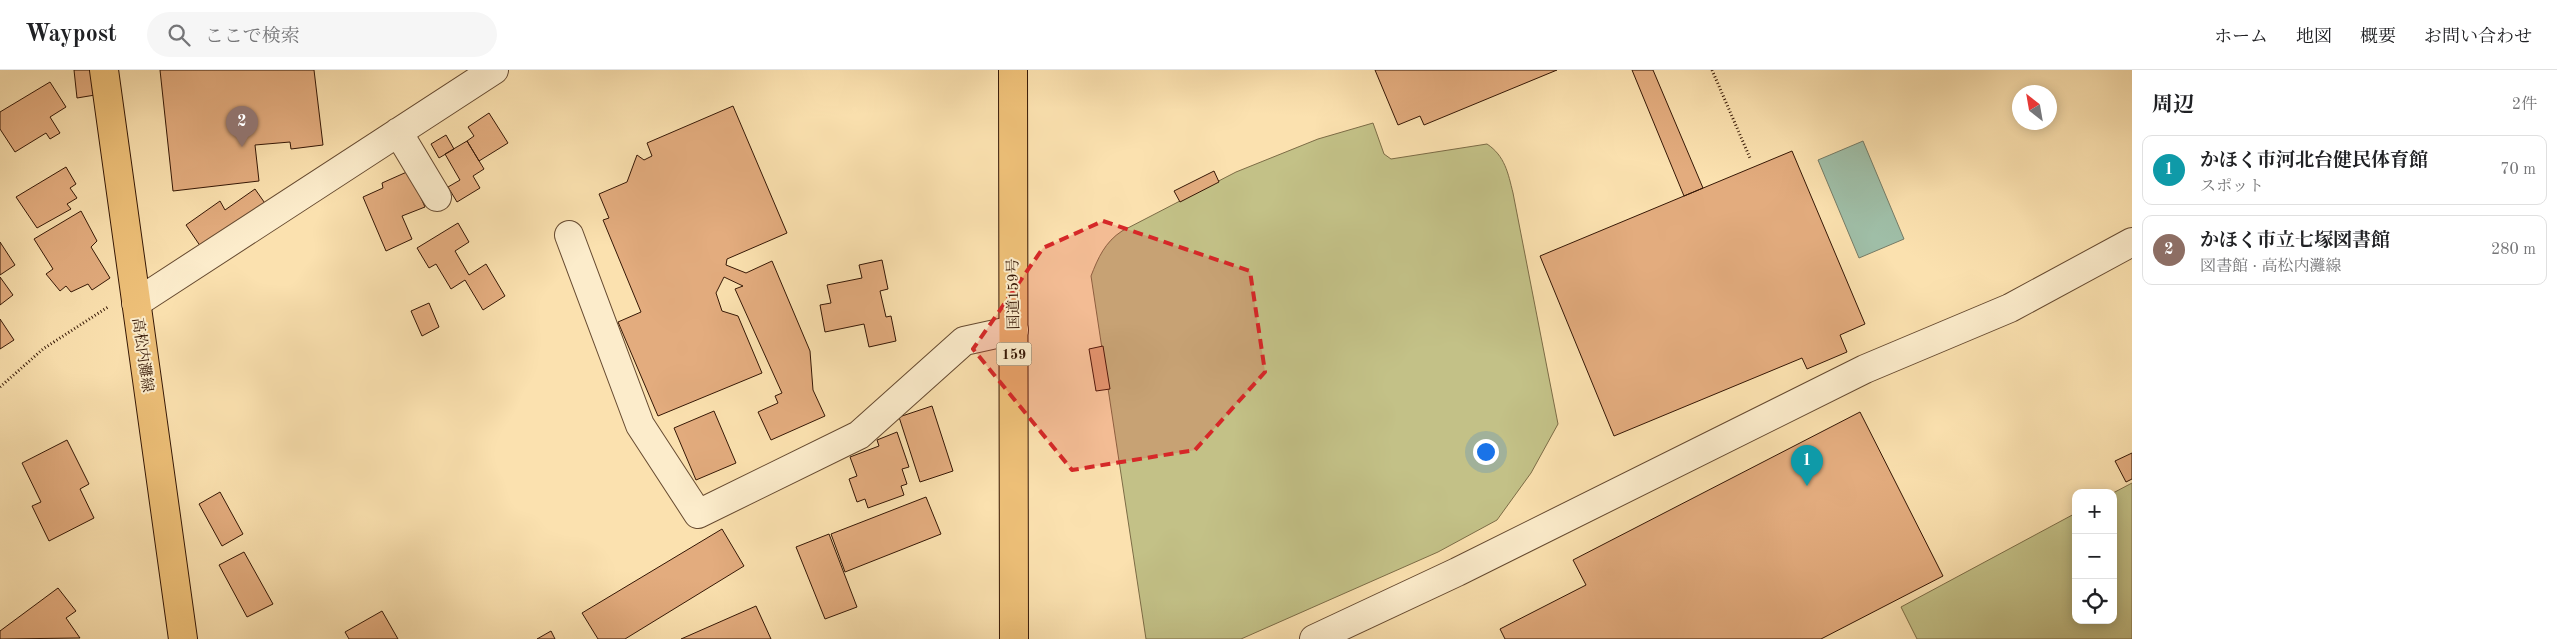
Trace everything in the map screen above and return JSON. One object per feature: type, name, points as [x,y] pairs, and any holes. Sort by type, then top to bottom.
[{"type":"main road","name":"高松内灘線","points":[[104,70],[182,639]]},
{"type":"main road","name":"国道159号","points":[[1013,70],[1014,639]]},
{"type":"street","points":[[136,303],[494,70]]},
{"type":"street","points":[[398,132],[437,197]]},
{"type":"street","points":[[569,235],[640,425],[698,514],[859,435],[964,341],[1014,330]]},
{"type":"street","points":[[1314,639],[1457,572],[1865,369],[2010,308],[2132,242]]},
{"type":"path","points":[[1712,70],[1750,158]]},
{"type":"path","points":[[0,387],[43,349],[108,307],[136,303]]},
{"type":"highlighted area","points":[[1103,221],[1250,271],[1265,372],[1195,450],[1072,470],[973,349],[1043,248]]},
{"type":"shaded area","points":[[1373,123],[1384,154],[1391,159],[1487,144],[1502,160],[1513,193],[1558,424],[1531,473],[1497,520],[1438,552],[1241,639],[1146,639],[1091,276],[1096,263],[1111,240],[1122,231],[1236,172],[1318,139]]},
{"type":"shaded area","points":[[1863,141],[1904,239],[1859,258],[1818,160]]},
{"type":"shaded area","points":[[2132,483],[2132,639],[1917,639],[1901,607],[2072,515],[2072,624],[2117,624],[2117,491]]},
{"type":"building","points":[[74,70],[92,70],[95,95],[77,98]]},
{"type":"building","points":[[160,70],[314,70],[323,145],[291,149],[290,142],[255,145],[259,181],[173,191]]},
{"type":"building","points":[[1375,70],[1557,70],[1424,125],[1420,116],[1398,125]]},
{"type":"building","points":[[1632,70],[1653,70],[1703,188],[1684,196]]},
{"type":"building","points":[[50,82],[66,107],[50,117],[60,133],[50,139],[46,133],[15,152],[0,129],[0,112]]},
{"type":"building","points":[[733,106],[787,233],[727,259],[726,265],[746,273],[772,261],[810,351],[813,390],[825,416],[771,440],[758,412],[778,403],[775,396],[782,393],[735,289],[743,286],[724,277],[716,293],[722,311],[738,316],[762,373],[658,416],[618,322],[641,312],[603,220],[609,218],[599,194],[627,182],[637,155],[644,160],[652,156],[647,143]]},
{"type":"building","points":[[489,113],[508,143],[479,161],[467,141],[474,136],[468,127]]},
{"type":"building","points":[[446,135],[454,149],[439,158],[431,144]]},
{"type":"building","points":[[467,141],[484,169],[473,176],[480,188],[457,202],[448,187],[460,180],[445,154]]},
{"type":"building","points":[[1792,151],[1865,324],[1840,335],[1847,352],[1807,369],[1802,358],[1614,436],[1540,256]]},
{"type":"building","points":[[66,167],[76,184],[70,188],[77,198],[67,204],[71,209],[37,228],[16,197]]},
{"type":"building","points":[[409,171],[425,207],[402,216],[412,239],[386,251],[363,197],[383,188],[382,183]]},
{"type":"building","points":[[1214,171],[1219,182],[1180,202],[1174,191]]},
{"type":"building","points":[[255,189],[269,209],[205,253],[186,225],[220,201],[225,210]]},
{"type":"building","points":[[81,211],[97,241],[91,247],[110,278],[92,290],[88,284],[71,292],[66,286],[60,291],[46,274],[53,269],[34,239]]},
{"type":"building","points":[[458,223],[469,242],[455,251],[469,275],[486,264],[505,296],[483,310],[465,280],[451,289],[436,264],[429,268],[417,248]]},
{"type":"building","points":[[0,242],[15,265],[0,275]]},
{"type":"building","points":[[882,260],[888,289],[880,291],[886,317],[891,316],[896,341],[869,347],[864,324],[825,332],[820,305],[831,303],[827,285],[862,278],[859,265]]},
{"type":"building","points":[[0,277],[13,295],[0,305]]},
{"type":"building","points":[[429,303],[439,327],[422,336],[411,311]]},
{"type":"building","points":[[0,319],[14,340],[0,349]]},
{"type":"building","points":[[1103,346],[1110,389],[1096,391],[1089,349]]},
{"type":"building","points":[[932,406],[953,471],[920,482],[899,417]]},
{"type":"building","points":[[714,411],[736,463],[696,480],[674,428]]},
{"type":"building","points":[[1860,412],[1943,576],[1821,639],[1505,639],[1500,629],[1586,585],[1573,560]]},
{"type":"building","points":[[897,432],[909,467],[902,469],[907,484],[901,486],[904,495],[868,508],[865,499],[857,502],[849,479],[857,476],[850,457],[879,446],[877,440]]},
{"type":"building","points":[[67,440],[89,484],[80,489],[94,518],[49,541],[32,506],[41,502],[22,463]]},
{"type":"building","points":[[2132,453],[2132,479],[2126,482],[2115,461]]},
{"type":"building","points":[[220,492],[243,534],[222,546],[199,504]]},
{"type":"building","points":[[926,497],[941,534],[845,572],[831,534]]},
{"type":"building","points":[[722,529],[744,566],[625,639],[598,639],[582,613]]},
{"type":"building","points":[[829,534],[857,607],[825,619],[796,547]]},
{"type":"building","points":[[244,552],[273,604],[247,617],[219,565]]},
{"type":"building","points":[[58,588],[76,611],[66,618],[80,638],[0,639],[0,631]]},
{"type":"building","points":[[756,606],[771,639],[681,639]]},
{"type":"building","points":[[382,611],[398,639],[349,639],[345,632]]},
{"type":"building","points":[[551,631],[555,639],[537,639]]},
{"type":"place","name":"かほく市立七塚図書館","points":[[242,147]]},
{"type":"place","name":"かほく市河北台健民体育館","points":[[1807,486]]}]
